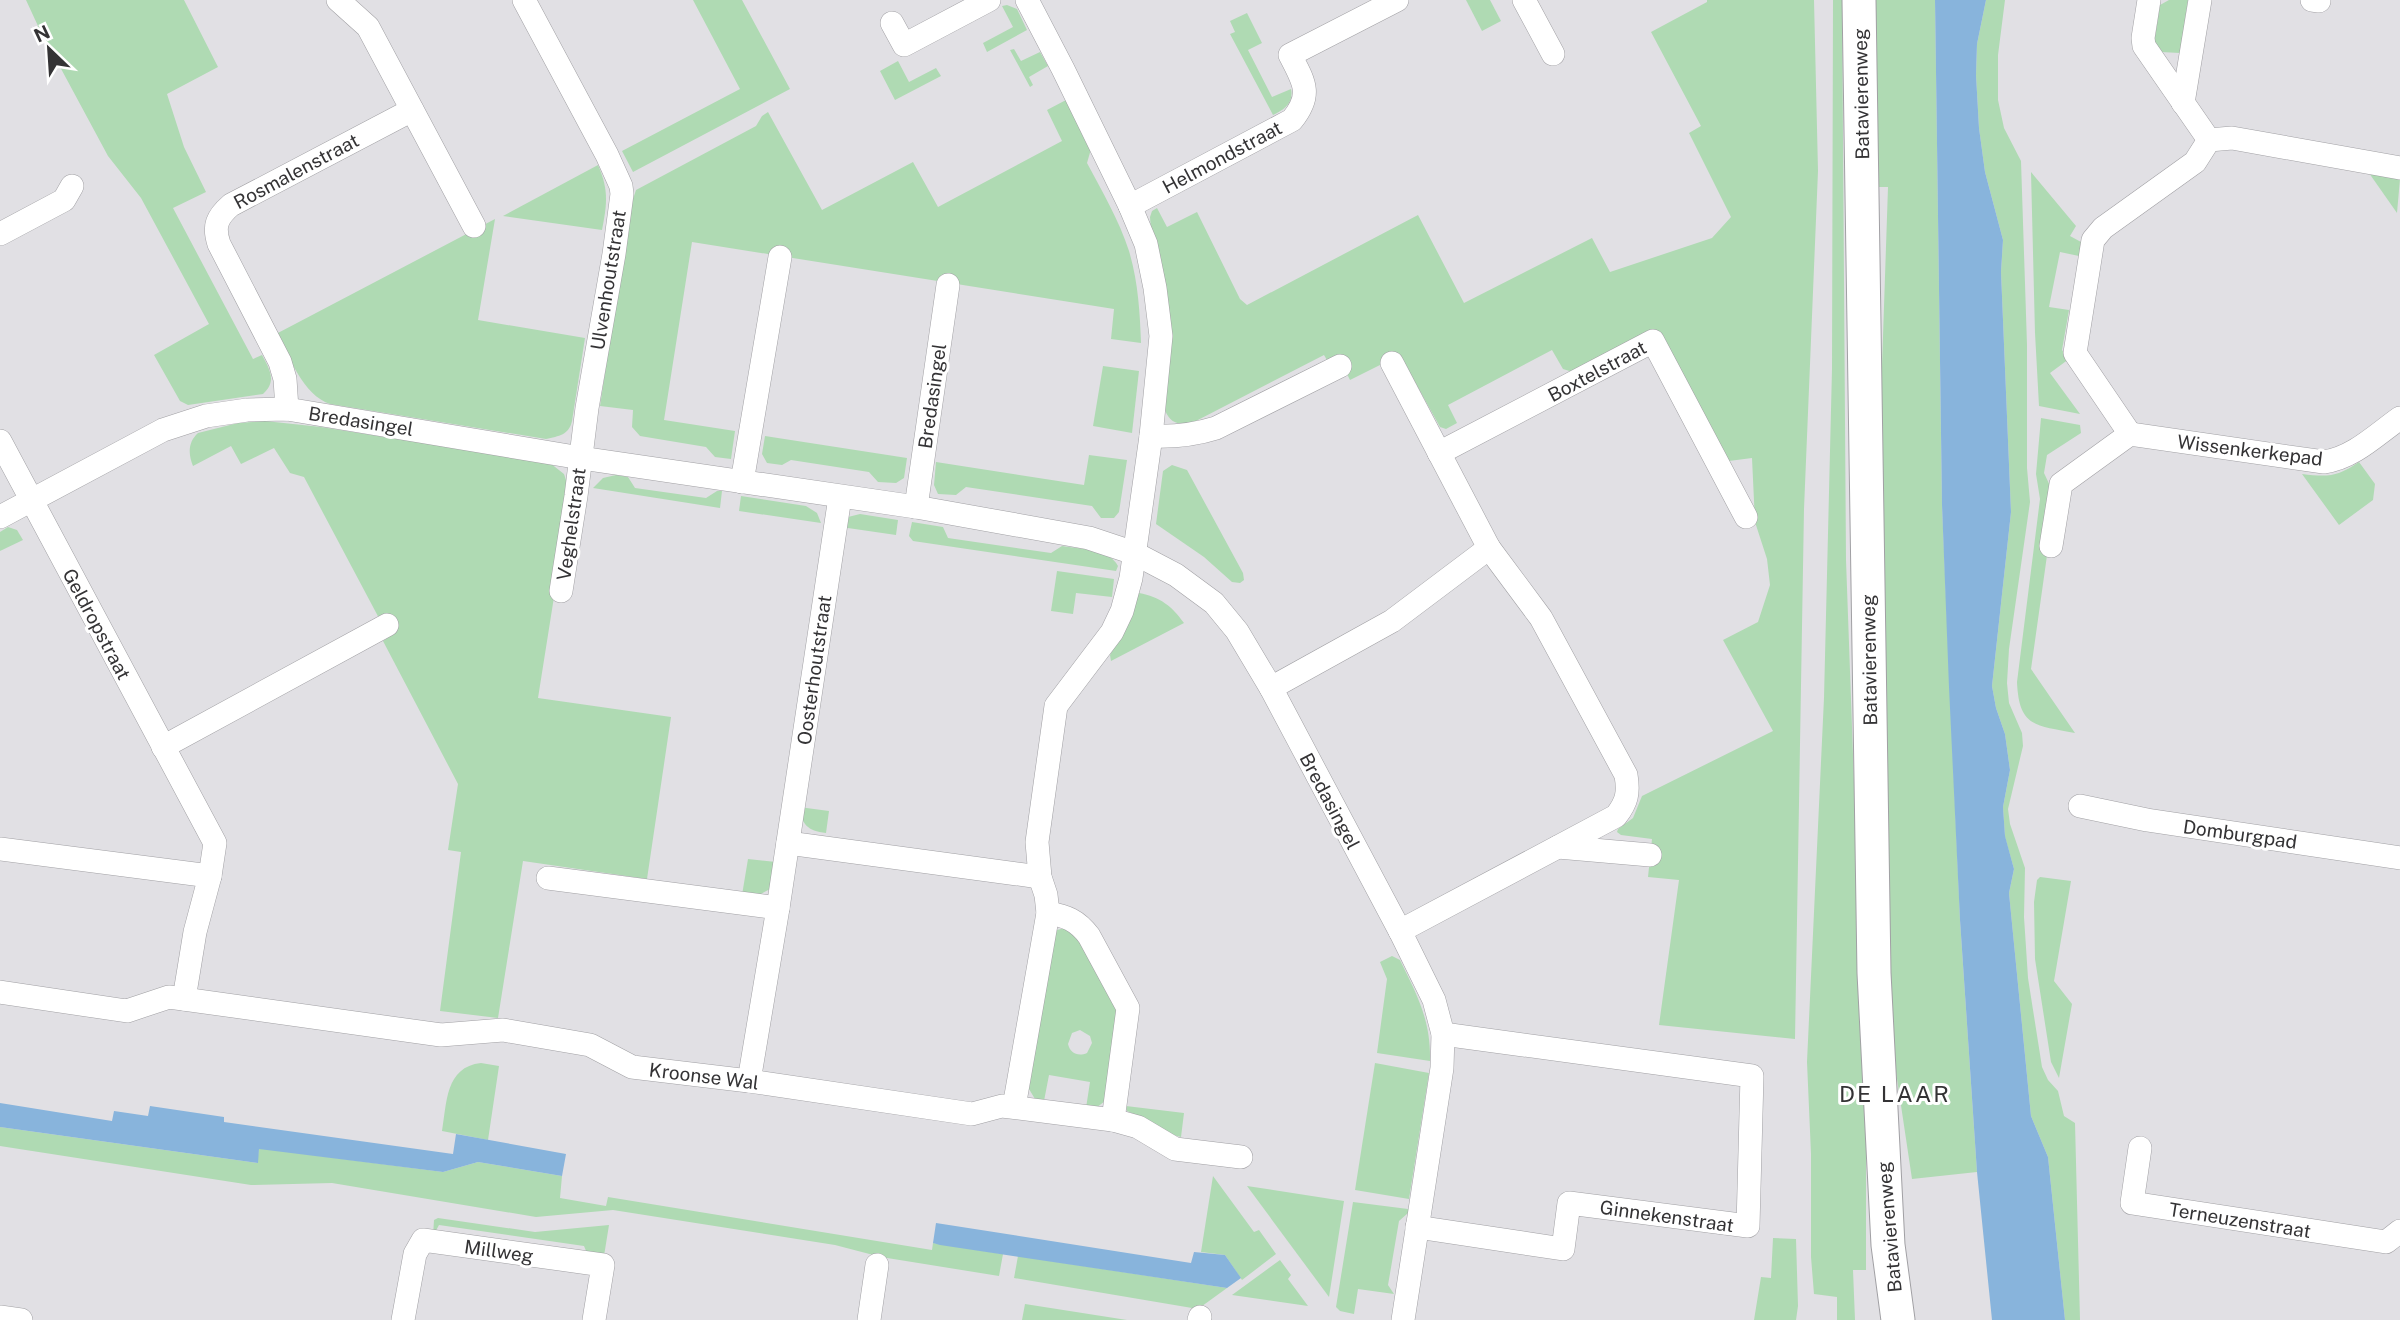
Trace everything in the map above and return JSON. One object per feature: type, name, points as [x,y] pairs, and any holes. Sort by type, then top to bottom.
[{"type":"main road","name":"Batavierenweg","points":[[1859,0],[1874,974],[1888,1245],[1898,1320]]},
{"type":"street","points":[[338,0],[368,27],[474,226]]},
{"type":"street","name":"Ulvenhoutstraat","points":[[524,0],[621,186],[614,254],[581,458]]},
{"type":"street","points":[[892,23],[904,45],[989,0]]},
{"type":"street","points":[[1014,1107],[1048,913],[1040,877],[1037,842],[1056,706],[1112,632],[1122,611],[1131,578],[1151,436],[1161,336],[1146,244],[1130,206],[1027,0]]},
{"type":"street","name":"Helmondstraat","points":[[1130,206],[1292,120],[1302,108],[1306,94],[1303,80],[1290,55],[1397,0]]},
{"type":"street","points":[[1524,0],[1553,54]]},
{"type":"street","points":[[2150,0],[2144,46],[2209,140]]},
{"type":"street","points":[[2183,103],[2200,0]]},
{"type":"street","points":[[2312,0],[2319,1]]},
{"type":"street","name":"Rosmalenstraat","points":[[286,409],[283,370],[219,244],[216,223],[231,205],[412,110]]},
{"type":"street","points":[[2209,140],[2232,138],[2400,168]]},
{"type":"street","points":[[2051,546],[2061,485],[2130,434],[2075,353],[2093,240],[2103,228],[2196,162],[2209,140]]},
{"type":"street","points":[[0,234],[64,200],[72,186]]},
{"type":"street","points":[[742,482],[779,257]]},
{"type":"street","name":"Bredasingel","points":[[916,508],[948,285]]},
{"type":"street","name":"Boxtelstraat","points":[[1439,453],[1653,341],[1746,517]]},
{"type":"street","points":[[1392,363],[1489,548],[1541,618],[1626,775],[1629,791],[1625,805],[1616,816],[1400,931]]},
{"type":"street","points":[[1151,436],[1195,435],[1216,428],[1340,366]]},
{"type":"street","name":"Bredasingel","points":[[0,517],[163,430],[206,416],[247,410],[286,409],[581,458],[916,508],[1089,538],[1134,554],[1176,575],[1214,603],[1237,631],[1271,688],[1434,1000],[1443,1034],[1442,1068],[1403,1320]]},
{"type":"street","name":"Wissenkerkepad","points":[[2130,434],[2324,463],[2349,454],[2400,418]]},
{"type":"street","name":"Geldropstraat","points":[[0,441],[215,843],[211,876],[195,932],[184,999]]},
{"type":"street","name":"Veghelstraat","points":[[561,591],[581,458]]},
{"type":"street","name":"Oosterhoutstraat","points":[[749,1081],[840,497]]},
{"type":"street","points":[[1271,688],[1392,621],[1489,548]]},
{"type":"street","points":[[163,747],[387,625]]},
{"type":"street","name":"Domburgpad","points":[[2080,806],[2147,820],[2400,858]]},
{"type":"street","points":[[788,843],[1040,877]]},
{"type":"street","points":[[1558,847],[1650,855]]},
{"type":"street","points":[[0,849],[211,876]]},
{"type":"street","points":[[548,878],[778,908]]},
{"type":"street","points":[[1048,913],[1067,917],[1080,925],[1089,936],[1128,1008],[1114,1120]]},
{"type":"street","name":"Kroonse Wal","points":[[0,992],[127,1011],[169,997],[441,1035],[503,1030],[590,1045],[632,1067],[749,1081],[972,1114],[1002,1106],[1114,1120],[1138,1128],[1175,1149],[1241,1157]]},
{"type":"street","name":"Ginnekenstraat","points":[[1418,1227],[1563,1249],[1569,1203],[1748,1226],[1752,1076],[1443,1034]]},
{"type":"street","name":"Terneuzenstraat","points":[[2140,1148],[2132,1203],[2386,1242],[2400,1231]]},
{"type":"street","name":"Millweg","points":[[403,1320],[415,1254],[423,1240],[603,1265],[594,1320]]},
{"type":"street","points":[[869,1320],[877,1265]]},
{"type":"street","points":[[0,1317],[21,1320]]},
{"type":"green space","points":[[26,0],[184,0],[218,67],[167,94],[184,147],[206,192],[173,208],[253,359],[262,355],[271,375],[270,385],[263,394],[188,405],[180,401],[154,355],[209,324],[141,198],[108,156]]},
{"type":"green space","points":[[693,0],[742,0],[790,89],[633,172],[622,151],[740,89]]},
{"type":"green space","points":[[1466,0],[1490,0],[1501,21],[1482,31]]},
{"type":"green space","points":[[1707,0],[1814,0],[1818,171],[1804,509],[1795,1039],[1659,1025],[1679,880],[1648,877],[1652,839],[1621,835],[1617,832],[1633,818],[1642,796],[1773,731],[1723,640],[1758,622],[1770,585],[1767,559],[1755,522],[1752,458],[1721,462],[1656,333],[1579,374],[1563,369],[1552,350],[1448,405],[1457,423],[1446,429],[1440,427],[1400,355],[1350,380],[1341,362],[1331,367],[1324,355],[1194,422],[1180,424],[1173,421],[1165,410],[1150,217],[1152,211],[1157,208],[1167,227],[1197,212],[1240,299],[1247,305],[1418,215],[1464,303],[1592,238],[1610,272],[1712,238],[1731,217],[1689,133],[1701,126],[1651,32]]},
{"type":"green space","points":[[1833,0],[1842,0],[1846,560],[1866,1116],[1866,1270],[1853,1270],[1855,1320],[1837,1320],[1837,1297],[1814,1294],[1807,1062],[1824,698],[1832,369]]},
{"type":"green space","points":[[1871,0],[1935,0],[1942,505],[1960,920],[1977,1172],[1912,1179],[1896,1072],[1888,929],[1877,516],[1888,187],[1873,187]]},
{"type":"green space","points":[[1986,0],[2005,0],[1998,55],[1998,100],[2004,128],[2021,161],[2027,345],[2027,468],[2030,502],[2009,649],[2007,683],[2009,703],[2022,733],[2023,746],[2008,809],[2010,824],[2025,868],[2024,917],[2028,978],[2042,1067],[2048,1080],[2058,1091],[2064,1116],[2075,1123],[2080,1320],[2065,1320],[2048,1157],[2031,1116],[2009,893],[2014,869],[2005,837],[2003,807],[2010,770],[2005,734],[1992,686],[2011,512],[2001,272],[2003,240],[1985,172],[1976,75],[1977,44]]},
{"type":"green space","points":[[2169,0],[2188,0],[2180,53],[2161,52],[2154,43],[2160,5]]},
{"type":"green space","points":[[1002,6],[1017,9],[1027,30],[987,52],[983,43],[1013,27]]},
{"type":"green space","points":[[1247,13],[1262,43],[1248,50],[1272,97],[1291,89],[1291,98],[1287,105],[1273,115],[1230,34],[1235,32],[1230,21]]},
{"type":"green space","points":[[1014,49],[1021,61],[1040,52],[1048,66],[1029,77],[1033,85],[1030,87],[1010,50]]},
{"type":"green space","points":[[898,61],[909,82],[936,68],[941,76],[895,100],[880,71]]},
{"type":"green space","points":[[1066,100],[1091,149],[1087,163],[1129,251],[1138,297],[1141,343],[1111,339],[1114,309],[692,242],[664,420],[735,431],[731,459],[715,457],[706,447],[640,436],[632,427],[633,410],[600,406],[630,208],[636,190],[756,126],[768,112],[822,210],[913,162],[938,207],[1062,141],[1047,110]]},
{"type":"green space","points":[[598,165],[606,197],[602,230],[503,216]]},
{"type":"green space","points":[[2031,172],[2076,226],[2070,236],[2081,242],[2079,256],[2060,252],[2049,307],[2069,310],[2062,350],[2069,359],[2050,373],[2080,414],[2039,406]]},
{"type":"green space","points":[[2369,173],[2400,179],[2397,213]]},
{"type":"green space","points":[[495,219],[478,320],[585,338],[571,426],[566,432],[546,439],[330,404],[312,393],[276,334]]},
{"type":"green space","points":[[1103,366],[1139,371],[1132,433],[1093,426]]},
{"type":"green space","points":[[2041,418],[2080,425],[2081,433],[2047,455],[2044,473],[2052,490],[2052,520],[2031,669],[2075,733],[2032,722],[2021,708],[2018,697],[2017,682],[2040,499],[2036,474]]},
{"type":"green space","points":[[265,421],[321,427],[550,463],[564,474],[567,483],[554,597],[538,698],[671,717],[647,879],[523,861],[498,1018],[440,1011],[461,852],[448,850],[458,784],[383,641],[389,637],[304,477],[290,473],[274,448],[241,464],[231,446],[193,466],[190,448],[198,433],[238,423]]},
{"type":"green space","points":[[765,436],[907,458],[904,478],[896,483],[878,482],[869,472],[791,460],[782,465],[767,463],[762,454]]},
{"type":"green space","points":[[1089,455],[1127,460],[1119,512],[1114,518],[1101,518],[1092,506],[966,487],[956,495],[938,494],[934,485],[936,462],[1084,485]]},
{"type":"green space","points":[[2359,462],[2375,484],[2373,500],[2339,525],[2302,474],[2332,475]]},
{"type":"green space","points":[[1172,465],[1187,470],[1243,573],[1244,580],[1240,583],[1232,582],[1204,557],[1156,524],[1163,471]]},
{"type":"green space","points":[[616,475],[628,477],[635,488],[706,498],[722,491],[720,508],[593,488],[603,478]]},
{"type":"green space","points":[[741,496],[806,506],[817,513],[821,523],[739,511]]},
{"type":"green space","points":[[860,514],[898,520],[896,535],[841,527],[848,517]]},
{"type":"green space","points":[[912,522],[943,527],[948,538],[1051,553],[1062,546],[1093,551],[1108,556],[1118,566],[1116,571],[913,541],[909,536]]},
{"type":"green space","points":[[8,527],[17,530],[23,540],[0,551],[0,532]]},
{"type":"green space","points":[[1057,571],[1114,579],[1112,597],[1076,593],[1073,614],[1051,611]]},
{"type":"green space","points":[[1139,593],[1165,603],[1184,623],[1111,661],[1110,655],[1127,626]]},
{"type":"green space","points":[[799,807],[829,811],[826,833],[806,826]]},
{"type":"green space","points":[[748,859],[776,862],[770,889],[759,895],[742,895]]},
{"type":"green space","points":[[2040,877],[2071,881],[2054,981],[2072,1004],[2059,1078],[2051,1062],[2035,959],[2034,902],[2037,880]]},
{"type":"green space","points":[[1064,928],[1071,931],[1083,945],[1118,1010],[1105,1101],[1096,1108],[1086,1108],[1090,1082],[1049,1075],[1044,1101],[1035,1099],[1029,1089],[1054,931]],"holes":[[[1080,1030],[1090,1036],[1092,1043],[1087,1053],[1078,1054],[1071,1050],[1068,1044],[1072,1033]]]},
{"type":"green space","points":[[1392,956],[1400,960],[1422,1008],[1430,1046],[1430,1061],[1377,1053],[1387,979],[1380,962]]},
{"type":"green space","points":[[481,1063],[499,1066],[488,1140],[442,1131],[447,1098],[454,1079],[460,1071]]},
{"type":"green space","points":[[1375,1063],[1429,1073],[1409,1199],[1355,1190]]},
{"type":"green space","points":[[1126,1106],[1184,1113],[1181,1137],[1161,1132],[1143,1118],[1127,1111]]},
{"type":"green space","points":[[0,1127],[257,1163],[259,1148],[443,1172],[478,1162],[562,1176],[560,1198],[606,1206],[608,1197],[932,1250],[933,1243],[1003,1254],[999,1276],[881,1257],[835,1245],[613,1210],[536,1217],[332,1183],[251,1185],[0,1146]]},
{"type":"green space","points":[[1213,1176],[1254,1232],[1259,1230],[1276,1254],[1242,1280],[1225,1255],[1201,1252]]},
{"type":"green space","points":[[1247,1186],[1344,1201],[1329,1297]]},
{"type":"green space","points":[[1353,1202],[1408,1209],[1408,1213],[1399,1221],[1388,1285],[1394,1294],[1358,1289],[1354,1314],[1340,1311],[1336,1307]]},
{"type":"green space","points":[[438,1218],[535,1232],[609,1225],[604,1256],[589,1258],[584,1246],[439,1225],[433,1236],[434,1220]]},
{"type":"green space","points":[[1773,1238],[1796,1239],[1796,1320],[1754,1320],[1761,1277],[1771,1278]]},
{"type":"green space","points":[[1018,1256],[1227,1288],[1198,1309],[1014,1278]]},
{"type":"green space","points":[[1280,1260],[1291,1275],[1288,1279],[1308,1306],[1232,1295]]},
{"type":"green space","points":[[1025,1304],[1127,1320],[1022,1320]]},
{"type":"water","points":[[1935,0],[1986,0],[1977,44],[1976,75],[1985,172],[2003,240],[2001,272],[2011,512],[1992,686],[2005,734],[2010,770],[2003,807],[2005,836],[2014,869],[2009,893],[2031,1116],[2048,1157],[2065,1320],[1992,1320],[1977,1172],[1960,920],[1942,505]]},
{"type":"water","points":[[0,1103],[112,1121],[114,1111],[148,1116],[150,1106],[224,1117],[224,1122],[453,1154],[456,1134],[566,1154],[562,1176],[478,1162],[443,1172],[259,1149],[258,1163],[0,1127]]},
{"type":"water","points":[[936,1223],[1191,1263],[1194,1252],[1225,1255],[1241,1278],[1227,1288],[940,1245],[933,1243]]},
{"type":"district","name":"DE LAAR","points":[[1895,1094]]}]
